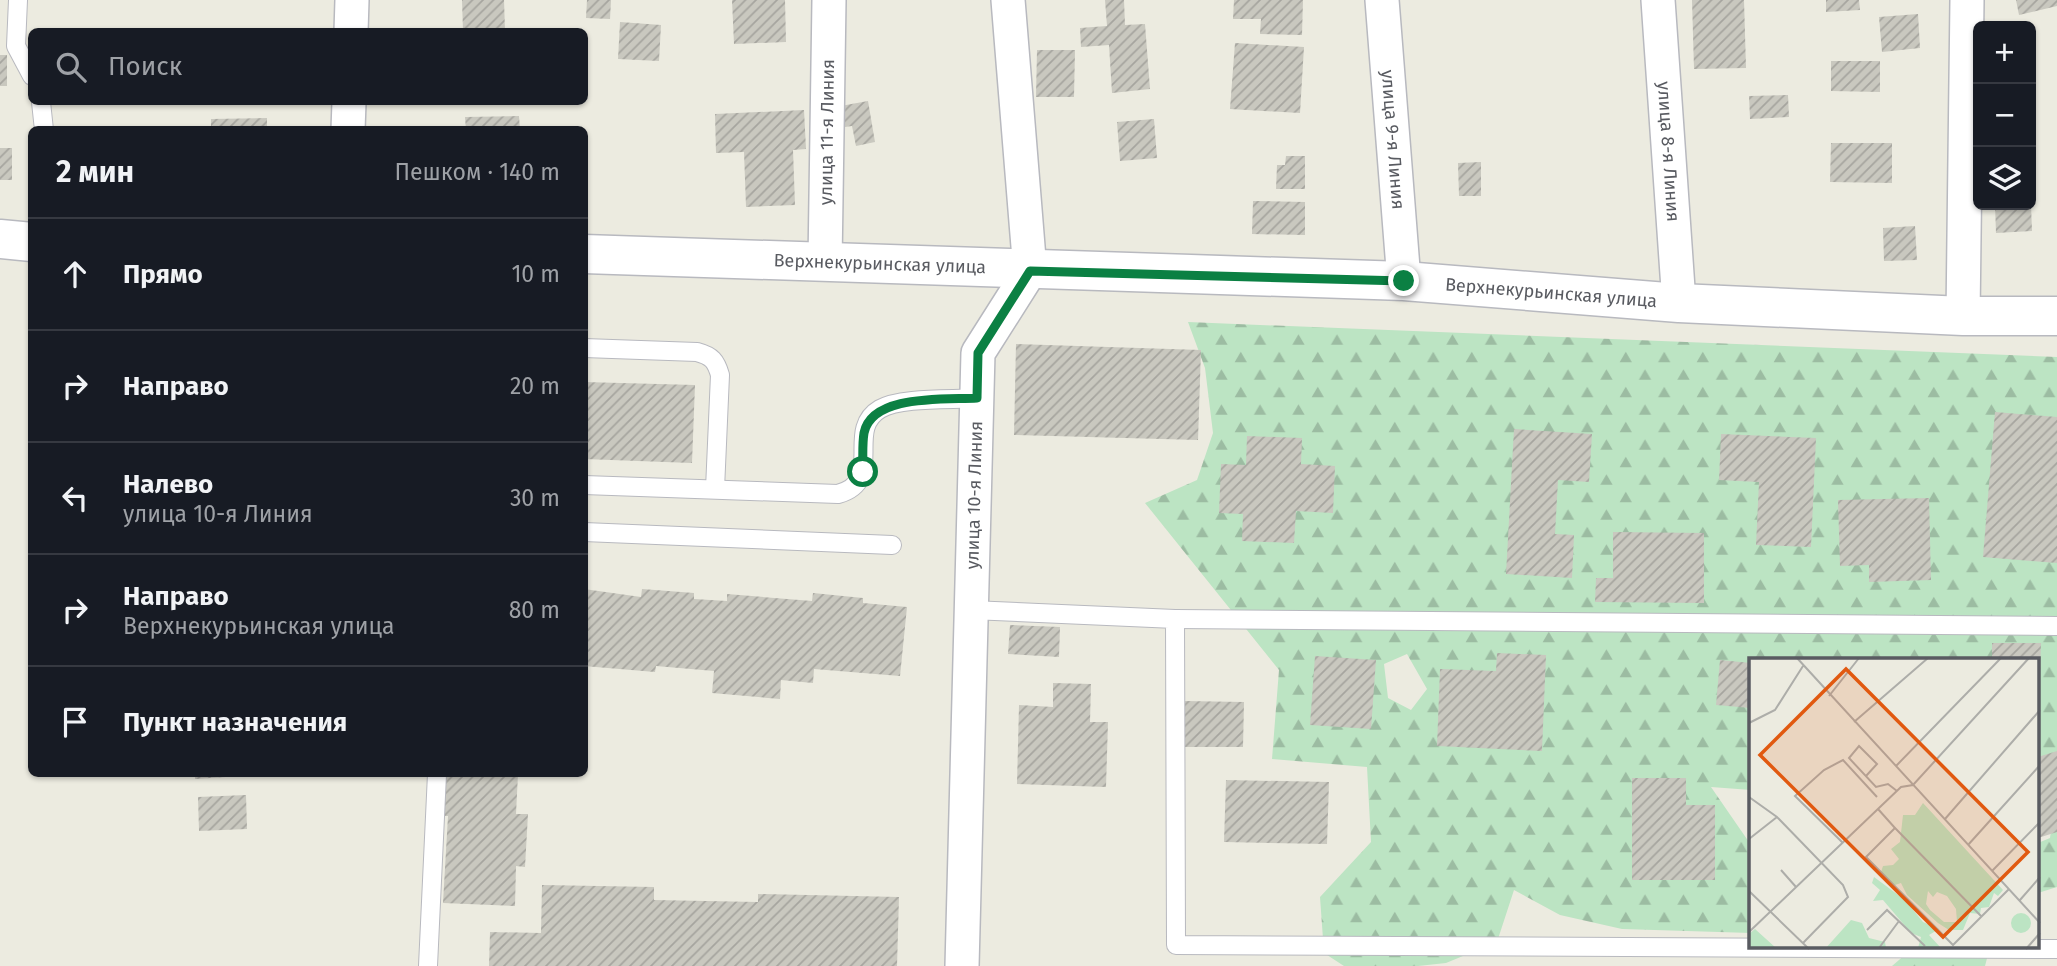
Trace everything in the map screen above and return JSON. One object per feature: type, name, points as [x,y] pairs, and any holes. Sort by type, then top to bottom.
[{"type":"street","points":[[351,28],[352,0]]},
{"type":"street","name":"улица 11-я Линия","points":[[825,263],[829,0]]},
{"type":"street","points":[[1008,0],[1030,271]]},
{"type":"street","name":"улица 9-я Линия","points":[[1382,0],[1404,281]]},
{"type":"street","name":"улица 8-я Линия","points":[[1658,0],[1679,303]]},
{"type":"street","points":[[1964,316],[1967,0]]},
{"type":"street","points":[[348,126],[349,105]]},
{"type":"street","points":[[0,239],[28,242]]},
{"type":"street","name":"Верхнекурьинская улица","points":[[588,254],[1030,271],[1404,281],[1679,303],[1964,316],[2057,316]]},
{"type":"street","name":"улица 10-я Линия","points":[[962,966],[978,353],[1030,271]]},
{"type":"lane","points":[[18,0],[16,46],[28,68]]},
{"type":"lane","points":[[41,105],[44,126]]},
{"type":"lane","points":[[588,348],[697,352],[709,355],[717,363],[720,375],[715,489]]},
{"type":"lane","points":[[588,485],[838,494],[849,491],[859,483],[864,432],[871,417],[879,409],[893,404],[977,398]]},
{"type":"lane","points":[[588,532],[892,545]]},
{"type":"lane","points":[[971,610],[1175,619],[2057,626]]},
{"type":"lane","points":[[1175,619],[1176,945],[1749,948]]},
{"type":"lane","points":[[428,966],[437,777]]},
{"type":"lane","points":[[1837,948],[2057,949]]},
{"type":"green space","points":[[1188,322],[2057,357],[2057,887],[2039,893],[2039,843],[2050,838],[2056,796],[2039,767],[2039,658],[1749,658],[1749,790],[1711,787],[1749,842],[1749,933],[1622,929],[1560,915],[1514,890],[1497,942],[1446,963],[1418,966],[1344,966],[1324,953],[1320,897],[1371,842],[1367,767],[1272,759],[1279,670],[1145,503],[1197,480],[1213,433],[1205,368]],"holes":[[[1407,654],[1427,689],[1411,710],[1388,698],[1384,664]]]},
{"type":"green space","points":[[1913,948],[1990,948],[1985,966],[1892,966]]},
{"type":"building","points":[[462,0],[504,0],[505,28],[463,28]]},
{"type":"building","points":[[587,0],[611,0],[610,19],[586,18]]},
{"type":"building","points":[[732,0],[785,0],[786,42],[734,44]]},
{"type":"building","points":[[1105,0],[1124,0],[1125,25],[1145,24],[1150,89],[1112,93],[1109,45],[1081,47],[1080,28],[1107,26]]},
{"type":"building","points":[[1234,0],[1303,0],[1302,35],[1260,34],[1261,19],[1233,19]]},
{"type":"building","points":[[1692,0],[1744,0],[1746,68],[1694,69]]},
{"type":"building","points":[[1826,0],[1859,0],[1860,10],[1826,12]]},
{"type":"building","points":[[2016,0],[2057,0],[2057,6],[2019,15]]},
{"type":"building","points":[[1918,14],[1920,48],[1882,52],[1879,17]]},
{"type":"building","points":[[620,22],[661,25],[659,61],[618,59]]},
{"type":"building","points":[[1235,43],[1304,47],[1300,113],[1230,109]]},
{"type":"building","points":[[1037,50],[1075,50],[1074,97],[1036,97]]},
{"type":"building","points":[[0,55],[7,55],[7,86],[0,86]]},
{"type":"building","points":[[1831,61],[1880,61],[1880,92],[1831,91]]},
{"type":"building","points":[[1788,95],[1789,117],[1750,119],[1749,96]]},
{"type":"building","points":[[868,101],[875,142],[856,146],[852,126],[838,128],[835,107]]},
{"type":"building","points":[[804,110],[806,149],[793,150],[795,205],[746,207],[744,152],[716,153],[715,114]]},
{"type":"building","points":[[519,116],[520,126],[466,126],[465,117]]},
{"type":"building","points":[[267,118],[267,126],[211,126],[211,119]]},
{"type":"building","points":[[1154,119],[1157,158],[1120,161],[1117,122]]},
{"type":"building","points":[[1831,143],[1892,143],[1892,183],[1830,182]]},
{"type":"building","points":[[0,148],[12,148],[12,180],[0,180]]},
{"type":"building","points":[[1286,156],[1305,156],[1305,189],[1276,189],[1277,165],[1285,165]]},
{"type":"building","points":[[1481,162],[1481,196],[1459,196],[1458,163]]},
{"type":"building","points":[[1253,201],[1305,202],[1305,235],[1252,234]]},
{"type":"building","points":[[1995,210],[2031,210],[2032,231],[1996,233]]},
{"type":"building","points":[[1915,226],[1917,260],[1884,261],[1883,228]]},
{"type":"building","points":[[1016,344],[1201,350],[1198,440],[1014,435]]},
{"type":"building","points":[[588,382],[695,385],[692,463],[588,459]]},
{"type":"building","points":[[1995,412],[2057,417],[2057,563],[1983,557]]},
{"type":"building","points":[[1514,429],[1592,434],[1589,482],[1558,480],[1555,534],[1574,535],[1572,578],[1506,574]]},
{"type":"building","points":[[1721,434],[1816,438],[1811,547],[1756,545],[1759,482],[1719,480]]},
{"type":"building","points":[[1247,436],[1302,438],[1301,464],[1335,466],[1333,513],[1296,511],[1294,543],[1242,541],[1243,514],[1219,513],[1221,464],[1246,465]]},
{"type":"building","points":[[1929,498],[1931,580],[1869,582],[1869,565],[1840,566],[1838,500]]},
{"type":"building","points":[[1613,532],[1704,533],[1704,603],[1595,602],[1596,578],[1613,578]]},
{"type":"building","points":[[642,589],[694,593],[694,599],[727,601],[727,594],[812,601],[813,593],[863,598],[863,603],[907,607],[900,676],[814,669],[813,683],[781,680],[780,699],[712,693],[714,671],[656,666],[655,672],[588,666],[588,590],[641,597]]},
{"type":"building","points":[[1010,625],[1060,627],[1059,657],[1008,654]]},
{"type":"building","points":[[1992,643],[2041,643],[2040,678],[2039,658],[1992,658]]},
{"type":"building","points":[[1497,653],[1546,655],[1542,751],[1437,746],[1440,669],[1496,671]]},
{"type":"building","points":[[1315,656],[1376,660],[1371,729],[1310,725]]},
{"type":"building","points":[[1720,660],[1749,663],[1749,708],[1716,705]]},
{"type":"building","points":[[1053,683],[1091,684],[1090,722],[1108,722],[1106,787],[1017,784],[1019,705],[1053,707]]},
{"type":"building","points":[[1184,701],[1244,702],[1243,747],[1183,747]]},
{"type":"building","points":[[2057,751],[2057,832],[2039,838],[2039,757]]},
{"type":"building","points":[[195,777],[226,777],[195,779]]},
{"type":"building","points":[[443,777],[518,777],[516,814],[528,814],[525,867],[516,866],[515,906],[443,903],[448,816],[441,816]]},
{"type":"building","points":[[1632,778],[1686,778],[1686,805],[1715,805],[1715,880],[1632,880]]},
{"type":"building","points":[[1226,780],[1329,782],[1327,844],[1224,842]]},
{"type":"building","points":[[246,795],[247,829],[199,831],[198,797]]},
{"type":"building","points":[[542,885],[654,887],[654,900],[758,902],[758,894],[899,897],[897,966],[489,966],[490,932],[541,933]]},
{"type":"route","points":[[863,472],[864,432],[871,417],[879,409],[893,404],[977,398],[978,353],[1030,271],[1404,281]]}]
